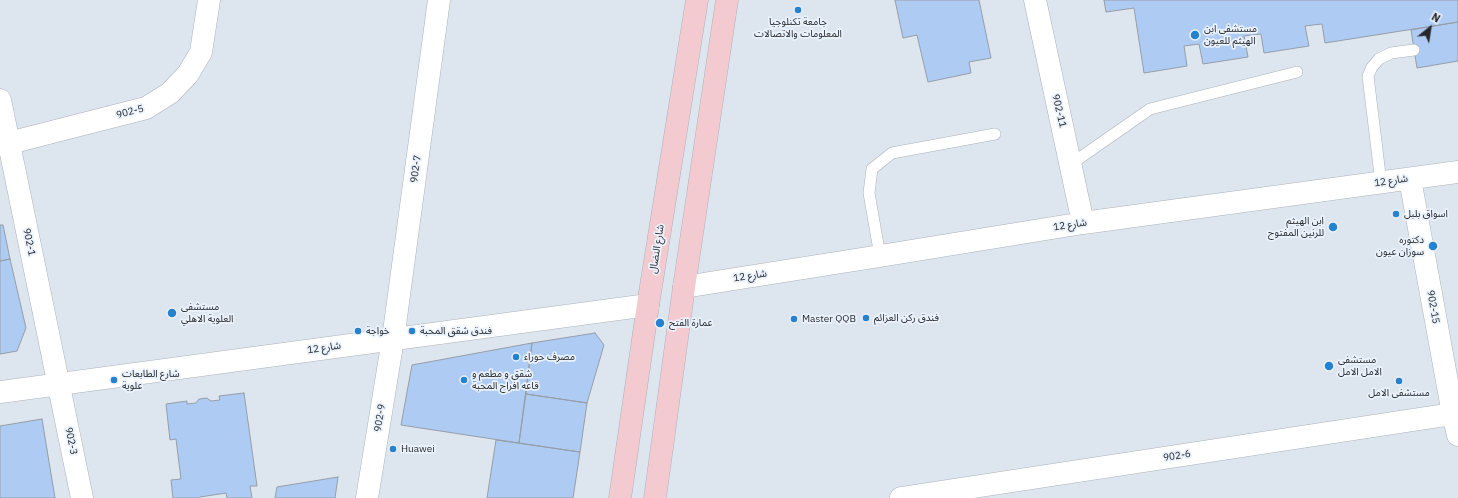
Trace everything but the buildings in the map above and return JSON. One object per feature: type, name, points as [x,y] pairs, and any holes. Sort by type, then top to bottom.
[{"type":"main road","name":"شارع النضال","points":[[620,498],[648,305],[697,0]]},
{"type":"main road","points":[[655,498],[684,287],[727,0]]},
{"type":"street","name":"902-5","points":[[9,143],[146,108],[170,93],[188,74],[201,52],[209,0]]},
{"type":"street","name":"902-7","points":[[393,339],[439,0]]},
{"type":"street","name":"902-11","points":[[1034,0],[1084,223]]},
{"type":"street","name":"902-1","points":[[0,100],[59,384]]},
{"type":"street","name":"شارع 12","points":[[684,287],[1084,223],[1458,172]]},
{"type":"street","name":"902-15","points":[[1410,179],[1458,435]]},
{"type":"street","name":"شارع 12","points":[[0,392],[648,305]]},
{"type":"street","name":"902-9","points":[[367,498],[393,339]]},
{"type":"street","name":"902-3","points":[[59,384],[82,498]]},
{"type":"street","name":"902-6","points":[[901,498],[1455,414]]},
{"type":"lane","points":[[1381,183],[1368,76],[1372,67],[1379,59],[1391,53],[1414,50]]},
{"type":"lane","points":[[1071,164],[1150,109],[1297,72]]},
{"type":"lane","points":[[880,256],[869,193],[872,169],[892,153],[995,134]]},
{"type":"place","name":"جامعة تكنلوجيا المعلومات والاتصالات","points":[[798,10]]},
{"type":"place","name":"مستشفى ابن الهيثم للعيون","points":[[1195,35]]},
{"type":"place","name":"اسواق بلبل","points":[[1396,214]]},
{"type":"place","name":"ابن الهيثم للرنين المفتوح","points":[[1333,227]]},
{"type":"place","name":"دكتوره سوزان عيون","points":[[1433,246]]},
{"type":"place","name":"مستشفى العلوية الاهلي","points":[[172,313]]},
{"type":"place","name":"فندق ركن العزائم","points":[[866,318]]},
{"type":"place","name":"Master QQB","points":[[794,319]]},
{"type":"place","name":"عمارة الفتح","points":[[660,323]]},
{"type":"place","name":"خواجة","points":[[358,331]]},
{"type":"place","name":"فندق شقق المحبة","points":[[412,331]]},
{"type":"place","name":"مصرف حوراء","points":[[516,357]]},
{"type":"place","name":"مستشفى الامل الامل","points":[[1329,366]]},
{"type":"place","name":"شارع الطابعات علوية","points":[[114,380]]},
{"type":"place","name":"شقق و مطعم و قاعه افراح المحبة","points":[[464,380]]},
{"type":"place","name":"مستشفى الامل","points":[[1399,381]]},
{"type":"place","name":"Huawei","points":[[393,449]]}]
